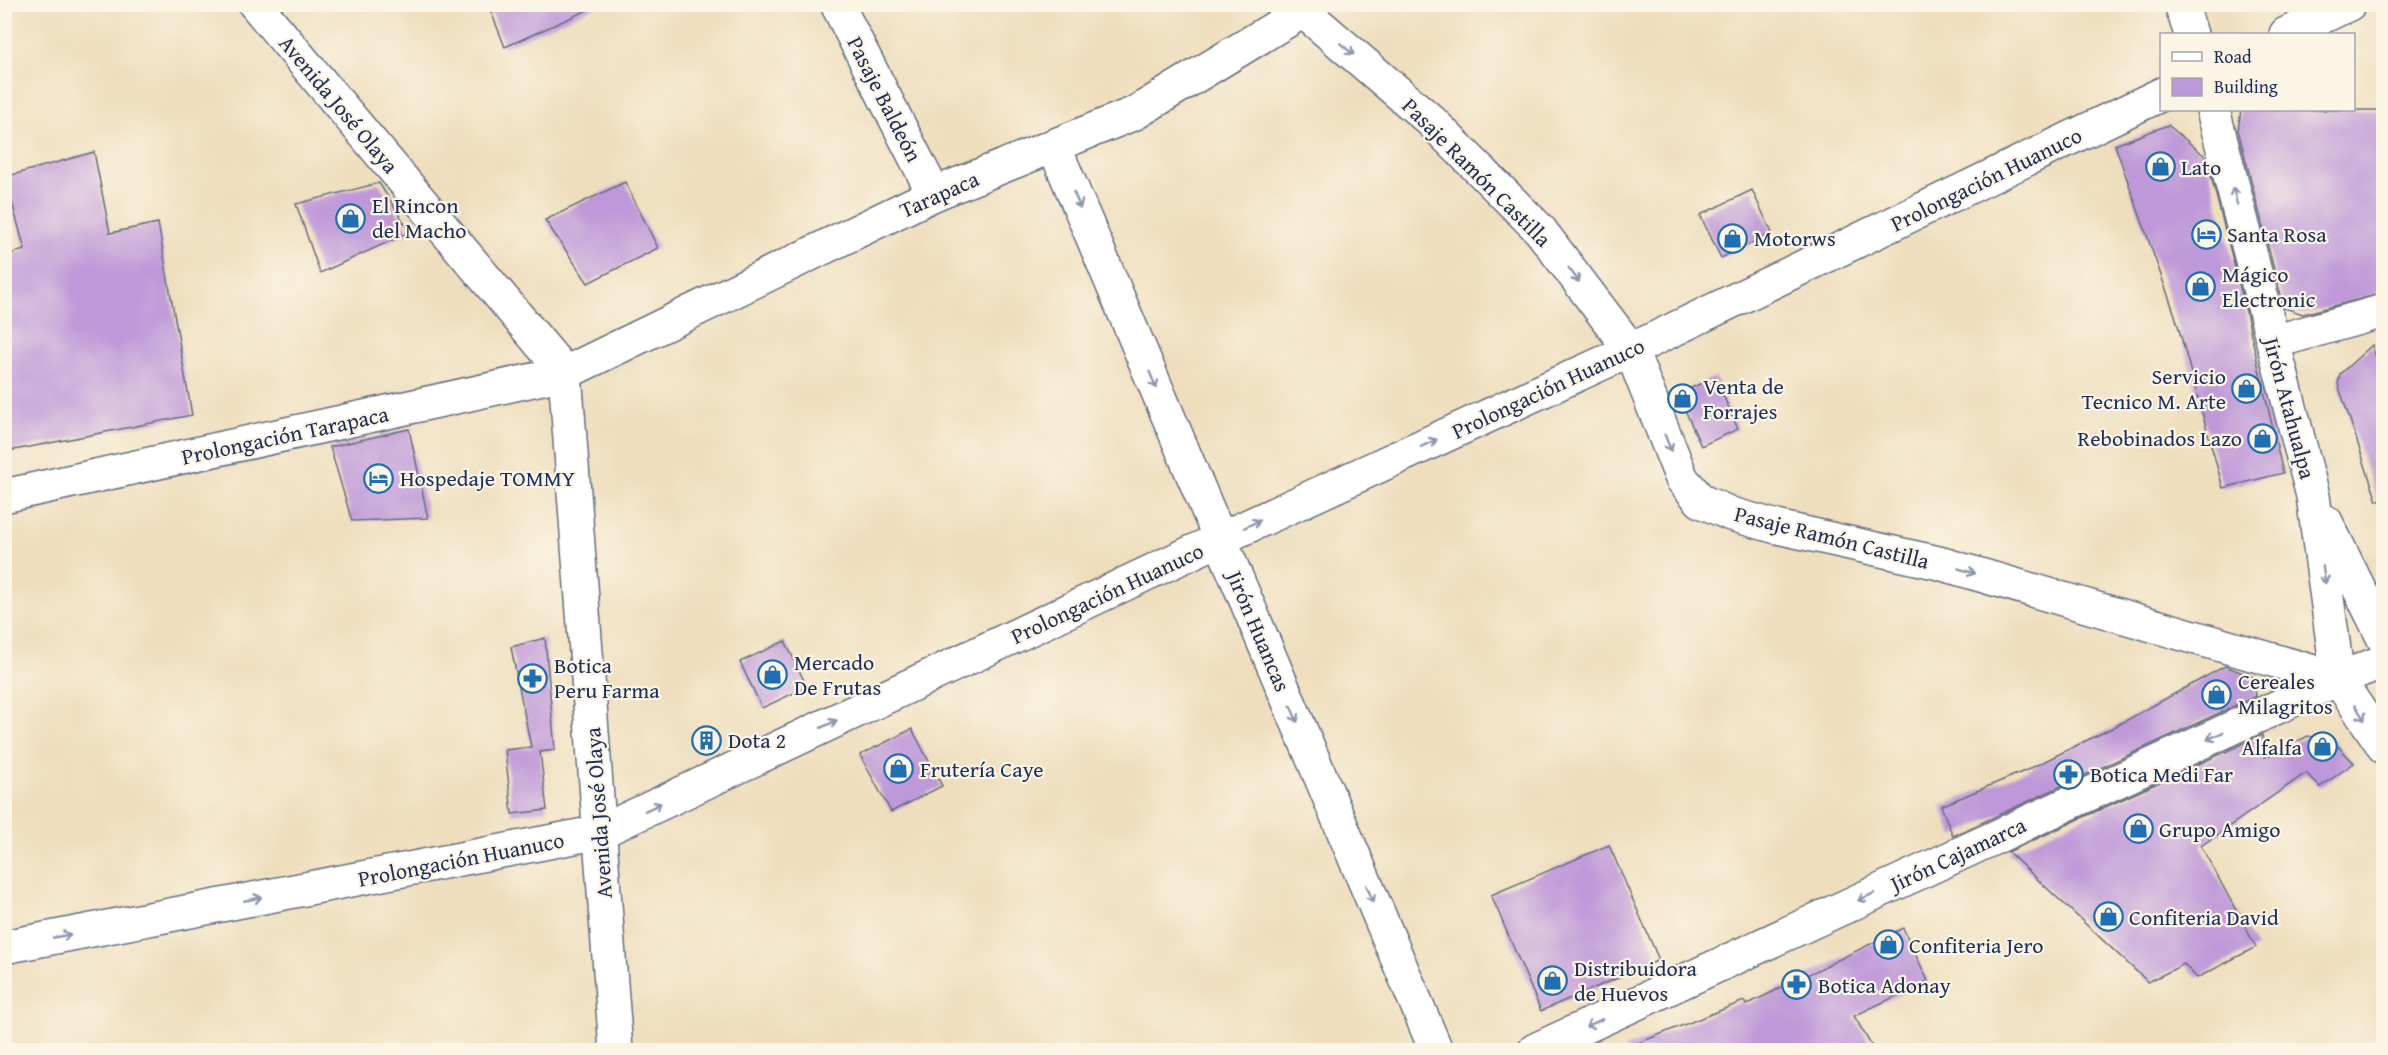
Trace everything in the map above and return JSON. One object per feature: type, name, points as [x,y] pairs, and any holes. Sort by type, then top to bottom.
[{"type":"street","name":"Avenida José Olaya","points":[[255,4],[565,373],[616,1050]]},
{"type":"street","name":"Pasaje Baldeón","points":[[837,4],[934,194]]},
{"type":"street","points":[[2181,4],[2191,33]]},
{"type":"street","points":[[2288,33],[2349,4]]},
{"type":"street","name":"Tarapaca","points":[[565,373],[934,194],[1135,112],[1304,8]]},
{"type":"street","name":"Pasaje Ramón Castilla","points":[[1304,8],[1430,120],[1540,230],[1631,350],[1682,478],[1701,501],[1731,514],[1777,527],[1939,563],[2338,678]]},
{"type":"street","name":"Prolongación Huanuco","points":[[4,947],[600,832],[1220,539],[1631,350],[2160,95]]},
{"type":"street","name":"Jirón Atahualpa","points":[[2213,111],[2313,496],[2338,678],[2384,747]]},
{"type":"street","name":"Jirón Huancas","points":[[1054,146],[1436,1050]]},
{"type":"street","points":[[2273,342],[2384,311]]},
{"type":"street","name":"Prolongación Tarapaca","points":[[4,496],[565,373]]},
{"type":"street","name":"Jirón Atahualpa","points":[[2313,496],[2384,639]]},
{"type":"street","name":"Jirón Cajamarca","points":[[1534,1050],[2338,678],[2384,661]]},
{"type":"building","points":[[488,4],[601,4],[505,47]]},
{"type":"building","points":[[2384,110],[2384,293],[2303,314],[2284,308],[2238,130],[2241,111]]},
{"type":"building","points":[[2168,125],[2206,157],[2242,295],[2283,473],[2223,488],[2175,315],[2115,145]]},
{"type":"building","points":[[94,152],[110,233],[158,223],[192,415],[4,452],[4,255],[25,250],[5,177]]},
{"type":"building","points":[[625,182],[658,248],[588,283],[545,220]]},
{"type":"building","name":"El Rincon del Macho","points":[[379,183],[410,232],[320,273],[296,204]]},
{"type":"building","points":[[1752,190],[1772,233],[1721,258],[1700,215]]},
{"type":"building","points":[[2372,345],[2384,384],[2384,500],[2377,501],[2338,384],[2340,374]]},
{"type":"building","points":[[1715,377],[1738,429],[1701,446],[1678,394]]},
{"type":"building","name":"Hospedaje TOMMY","points":[[409,429],[428,518],[352,521],[330,447]]},
{"type":"building","points":[[545,638],[555,750],[540,752],[547,810],[512,814],[505,750],[531,747],[511,647]]},
{"type":"building","name":"Mercado De Frutas","points":[[785,641],[807,687],[762,708],[740,662]]},
{"type":"building","points":[[2225,666],[2253,677],[2256,696],[1953,836],[1941,806],[2027,770],[2116,726]]},
{"type":"building","points":[[912,729],[942,786],[891,812],[860,755]]},
{"type":"building","points":[[2262,735],[2265,757],[2308,736],[2333,741],[2354,763],[2320,787],[2306,773],[2201,846],[2256,947],[2197,978],[2184,964],[2148,982],[2008,852]]},
{"type":"building","points":[[1609,845],[1659,960],[1541,1011],[1491,895]]},
{"type":"building","points":[[1903,928],[1928,981],[1854,1016],[1874,1050],[1623,1050],[1744,1001],[1746,1005]]},
{"type":"place","name":"Lato","points":[[2160,167]]},
{"type":"place","name":"El Rincon del Macho","points":[[351,218]]},
{"type":"place","name":"Santa Rosa","points":[[2206,234]]},
{"type":"place","name":"Motorws","points":[[1733,238]]},
{"type":"place","name":"Mágico Electronic","points":[[2201,287]]},
{"type":"place","name":"Servicio Tecnico M. Arte","points":[[2247,389]]},
{"type":"place","name":"Venta de Forrajes","points":[[1682,399]]},
{"type":"place","name":"Rebobinados Lazo","points":[[2263,438]]},
{"type":"place","name":"Hospedaje TOMMY","points":[[379,478]]},
{"type":"place","name":"Mercado De Frutas","points":[[773,675]]},
{"type":"place","name":"Botica Peru Farma","points":[[533,678]]},
{"type":"place","name":"Cereales Milagritos","points":[[2217,694]]},
{"type":"place","name":"Dota 2","points":[[707,740]]},
{"type":"place","name":"Alfalfa","points":[[2323,747]]},
{"type":"place","name":"Frutería Caye","points":[[899,769]]},
{"type":"place","name":"Botica Medi Far","points":[[2069,774]]},
{"type":"place","name":"Grupo Amigo","points":[[2138,829]]},
{"type":"place","name":"Confiteria David","points":[[2108,917]]},
{"type":"place","name":"Confiteria Jero","points":[[1888,945]]},
{"type":"place","name":"Distribuidora de Huevos","points":[[1553,981]]},
{"type":"place","name":"Botica Adonay","points":[[1797,985]]}]
